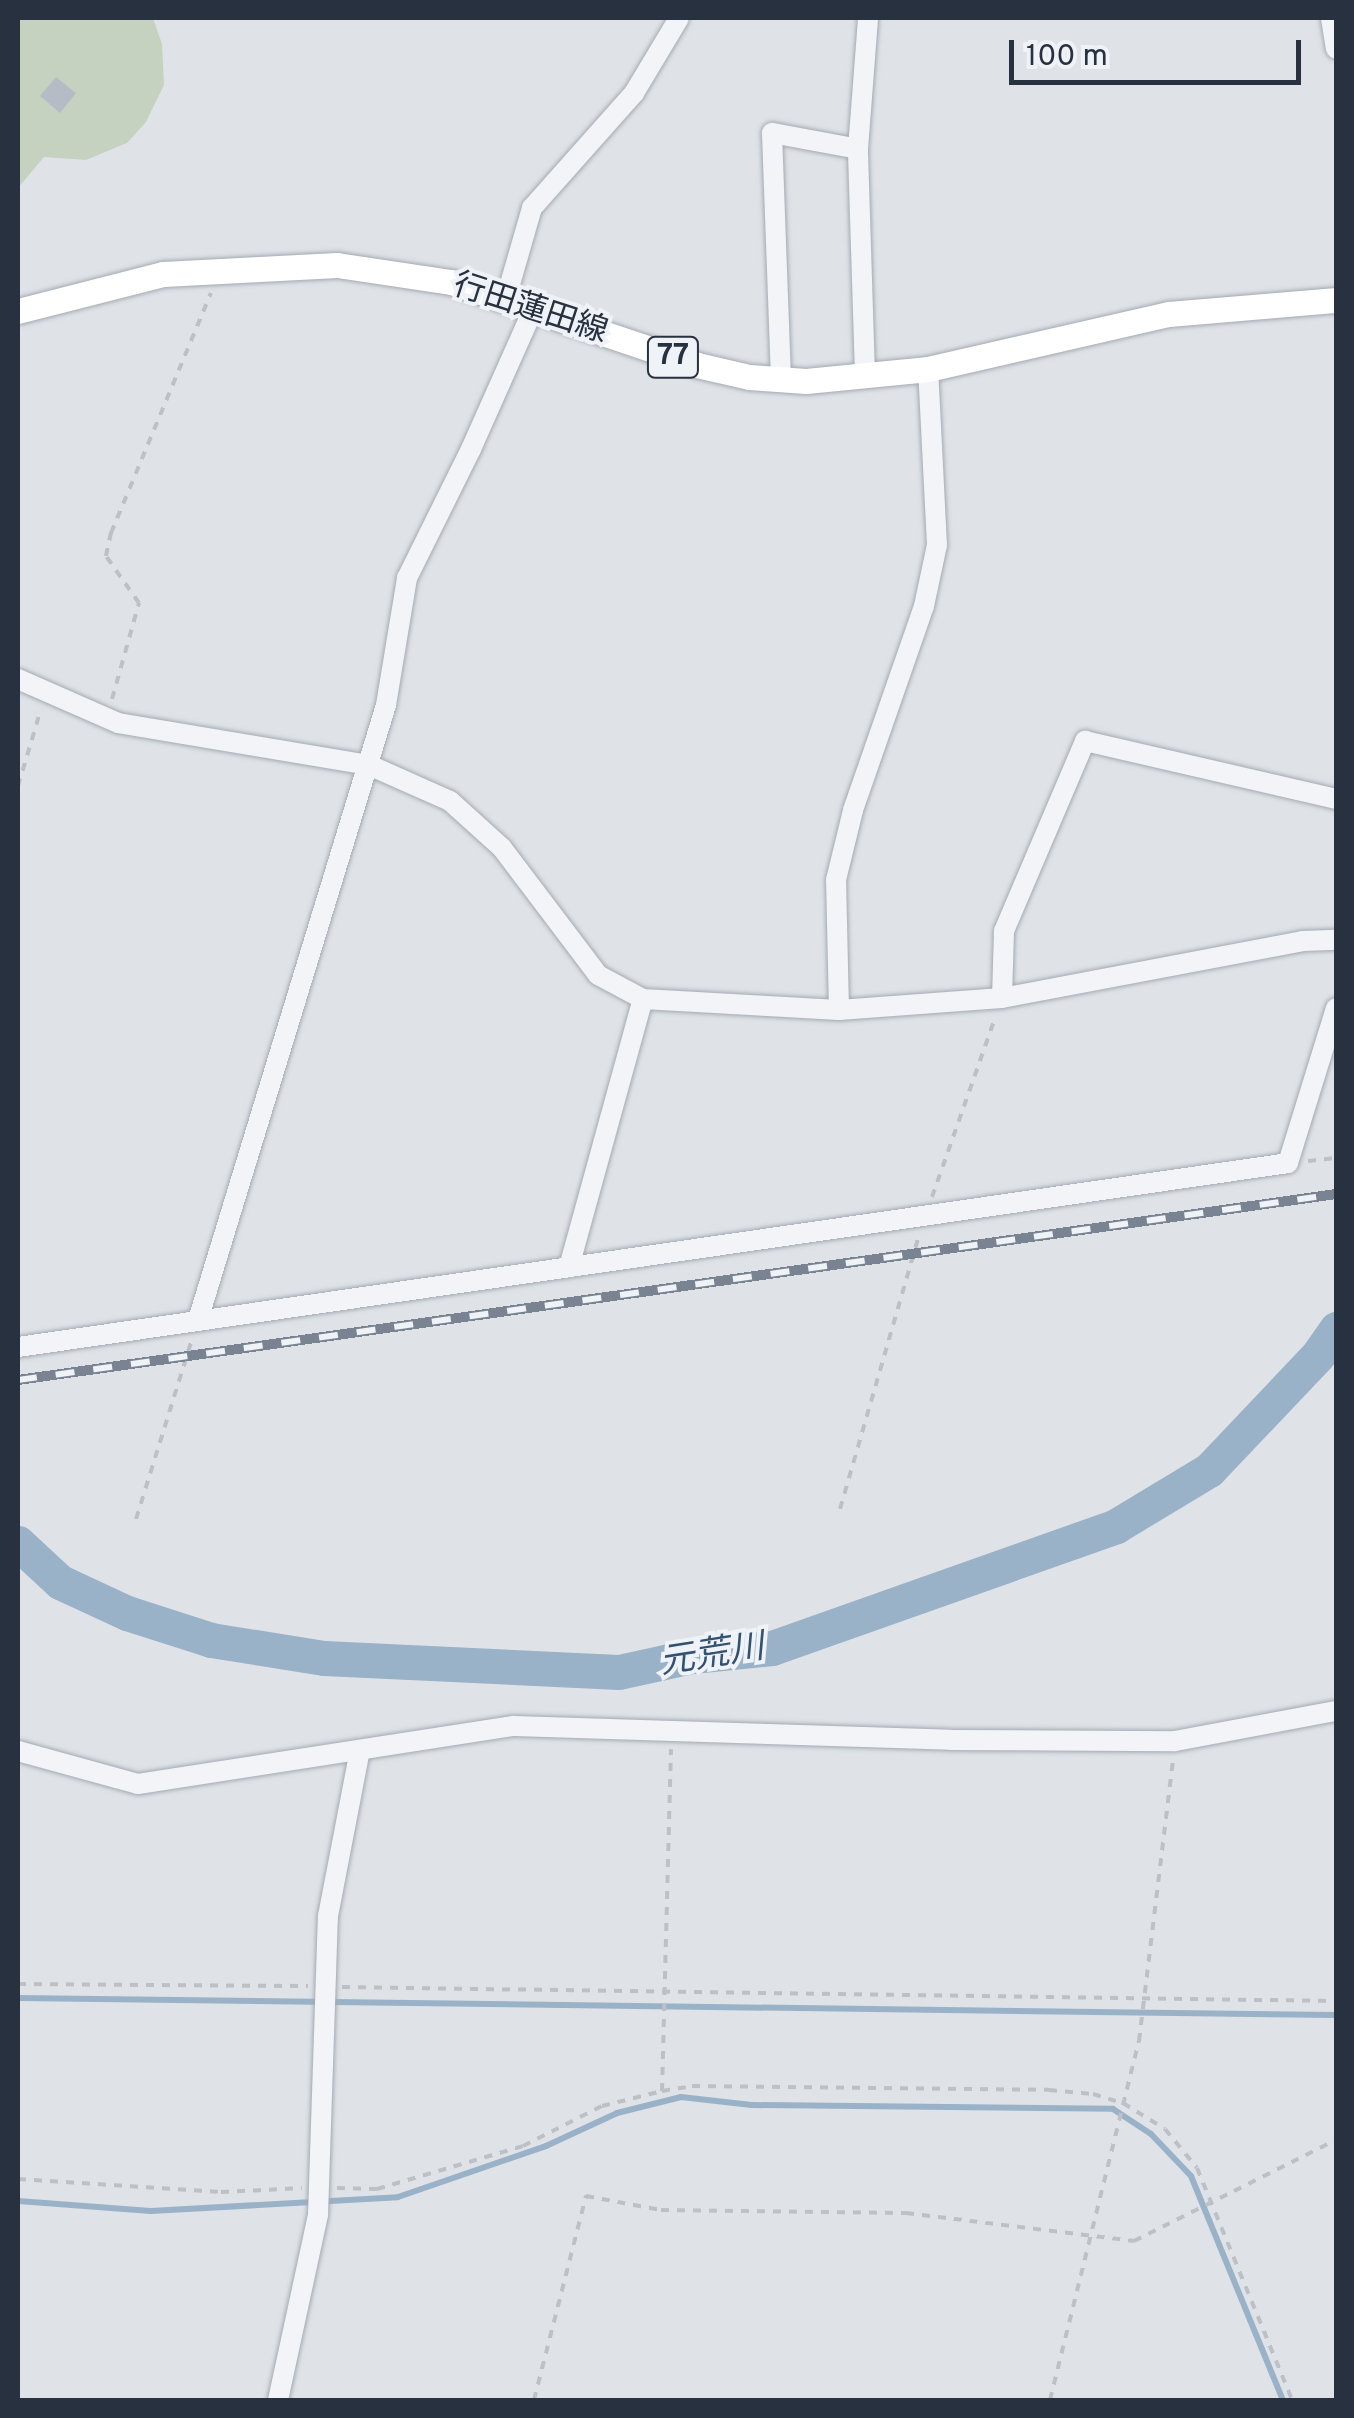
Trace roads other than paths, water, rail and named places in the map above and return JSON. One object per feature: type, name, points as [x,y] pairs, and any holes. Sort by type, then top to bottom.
[{"type":"main road","name":"行田蓮田線","points":[[18,311],[94,288],[222,268],[337,264],[451,282],[697,365],[781,379],[928,369],[1169,314],[1336,300]]},
{"type":"street","points":[[506,298],[532,208],[634,93],[679,18]]},
{"type":"street","points":[[866,375],[858,149],[868,18]]},
{"type":"street","points":[[1331,18],[1336,49]]},
{"type":"street","points":[[781,379],[772,133],[858,149]]},
{"type":"street","points":[[198,1320],[369,765],[392,675],[407,578],[472,450],[533,310]]},
{"type":"street","points":[[839,1010],[836,880],[853,810],[924,606],[938,544],[928,369]]},
{"type":"street","points":[[18,679],[107,718],[369,765],[450,801],[502,848],[598,976],[643,999],[839,1010],[1002,998],[1303,941],[1336,940]]},
{"type":"street","points":[[1002,998],[1004,931],[1085,741],[1336,800]]},
{"type":"street","points":[[569,1267],[643,999]]},
{"type":"street","points":[[18,1347],[1288,1164],[1336,1008]]},
{"type":"street","points":[[18,1751],[138,1784],[514,1726],[1175,1741],[1336,1711]]},
{"type":"street","points":[[278,2400],[318,2214],[328,1916],[360,1750]]},
{"type":"waterway","name":"元荒川","points":[[18,1543],[60,1582],[127,1613],[211,1640],[324,1658],[619,1672],[692,1656],[772,1648],[1116,1526],[1209,1470],[1318,1355],[1336,1329]]},
{"type":"waterway","points":[[18,1998],[1336,2015]]},
{"type":"waterway","points":[[18,2201],[151,2211],[398,2197],[546,2146],[617,2113],[681,2097],[752,2105],[1113,2109],[1151,2134],[1191,2176],[1283,2400]]},
{"type":"railway","points":[[18,1380],[1336,1194]]}]
